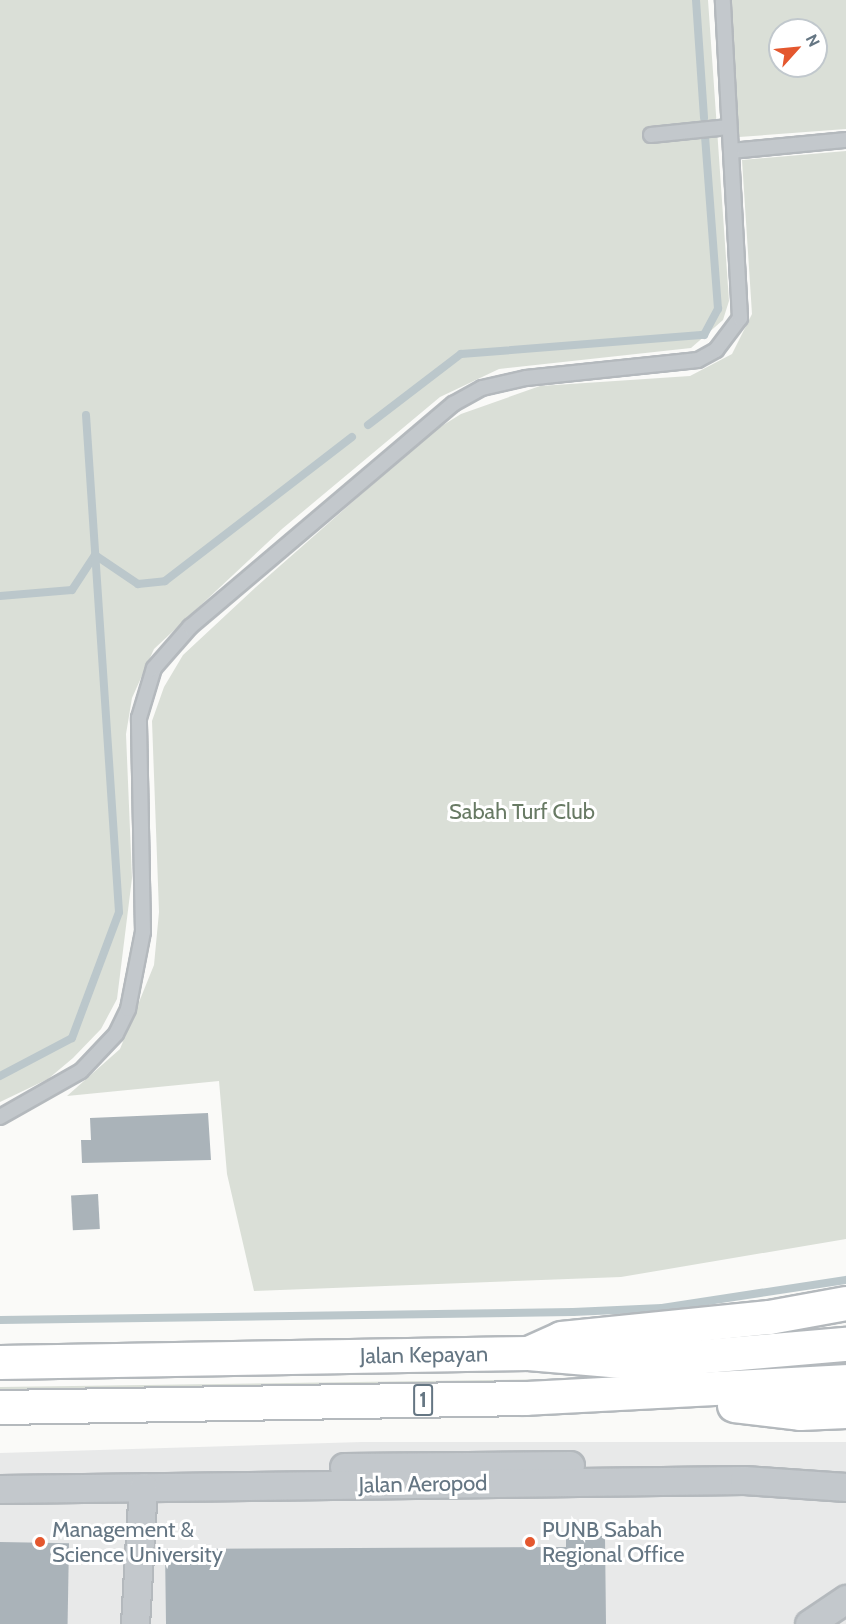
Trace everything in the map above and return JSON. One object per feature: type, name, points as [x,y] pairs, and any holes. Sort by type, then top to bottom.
[{"type":"highway","points":[[528,1353],[561,1338],[769,1317],[846,1303]]},
{"type":"highway","name":"Jalan Kepayan","points":[[0,1362],[528,1353],[634,1362],[846,1344]]},
{"type":"highway","name":"Jalan Kepayan","points":[[0,1407],[630,1392],[846,1381]]},
{"type":"highway","points":[[630,1392],[800,1413],[846,1411]]},
{"type":"street","name":"Jalan Aeropod","points":[[0,1489],[744,1480],[839,1487]]},
{"type":"street","points":[[135,1624],[143,1487]]},
{"type":"street","points":[[809,1624],[846,1599]]},
{"type":"lane","points":[[0,1117],[81,1071],[116,1034],[128,1009],[143,932],[139,718],[154,668],[228,592],[453,404],[482,388],[515,380],[672,366],[716,350],[740,318],[743,290],[729,127],[723,0]]},
{"type":"lane","points":[[651,135],[729,127]]},
{"type":"lane","points":[[731,151],[846,140]]},
{"type":"shaded area","points":[[362,1442],[846,1442],[846,1624],[0,1624],[0,1453]]},
{"type":"green space","points":[[0,0],[708,0],[729,301],[723,320],[691,348],[499,369],[440,397],[282,529],[154,649],[132,698],[126,734],[132,878],[117,999],[101,1029],[73,1058],[48,1079],[0,1102]]},
{"type":"green space","points":[[731,0],[846,0],[846,129],[739,137]]},
{"type":"green space","name":"Sabah Turf Club","points":[[846,151],[846,1239],[621,1277],[254,1291],[227,1174],[219,1081],[67,1096],[120,1049],[154,965],[159,912],[152,721],[164,687],[183,655],[256,587],[432,432],[461,414],[540,386],[690,376],[732,354],[752,314],[742,160]]},
{"type":"green space","points":[[636,1378],[638,1380],[0,1393],[0,1387]]},
{"type":"building","points":[[208,1113],[211,1160],[82,1163],[81,1140],[91,1140],[90,1118]]},
{"type":"building","points":[[98,1194],[100,1229],[73,1230],[71,1195]]},
{"type":"building","points":[[566,1536],[605,1536],[606,1624],[166,1624],[165,1549],[566,1547]]},
{"type":"building","points":[[0,1542],[69,1543],[68,1624],[0,1624]]},
{"type":"waterway","points":[[696,0],[704,118]]},
{"type":"waterway","points":[[368,425],[461,354],[704,335],[718,309],[705,138]]},
{"type":"waterway","points":[[0,1076],[72,1038],[119,912],[86,415]]},
{"type":"waterway","points":[[0,596],[72,590],[95,555],[138,584],[165,581],[352,437]]},
{"type":"waterway","points":[[0,1320],[573,1312],[662,1308],[846,1280]]},
{"type":"place","name":"Management & Science University","points":[[40,1542]]},
{"type":"place","name":"PUNB Sabah Regional Office","points":[[530,1542]]}]
